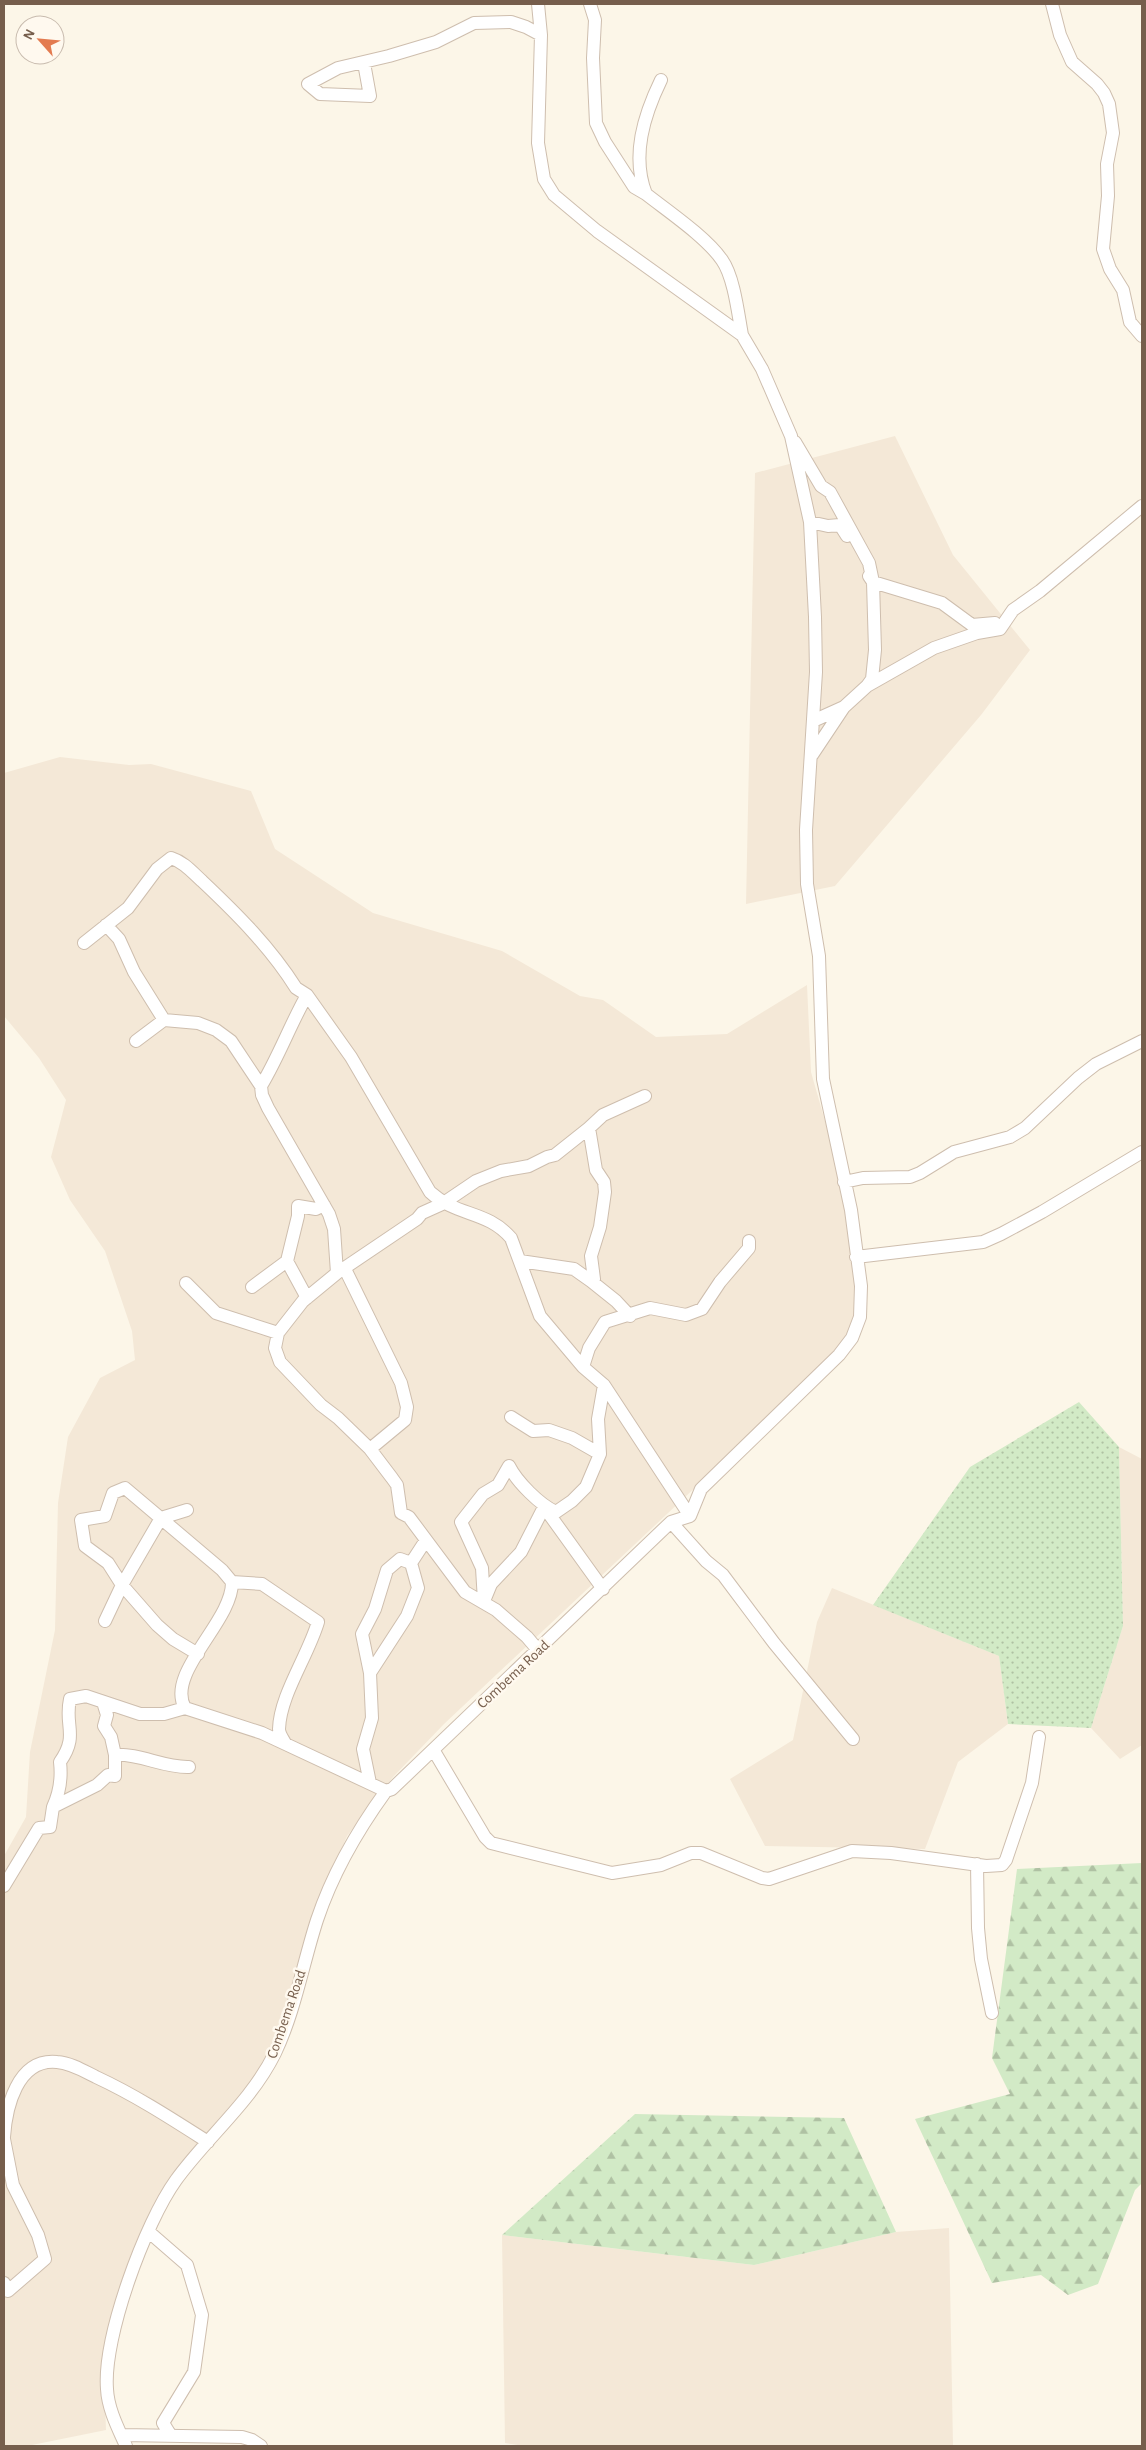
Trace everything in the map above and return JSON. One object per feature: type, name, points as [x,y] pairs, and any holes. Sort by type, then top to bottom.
[{"type":"street","points":[[538,4],[541,35],[538,143],[544,179],[554,195],[597,230],[742,334]]},
{"type":"street","points":[[590,4],[595,20],[592,58],[596,123],[605,142],[634,187],[646,194],[713,249],[723,262],[730,280],[742,334],[762,369],[791,436],[821,486],[830,492],[868,562],[873,582],[875,650],[872,679],[844,707],[811,756]]},
{"type":"street","points":[[1052,4],[1060,35],[1072,62],[1101,88],[1109,104],[1113,133],[1107,164],[1108,196],[1104,249],[1110,269],[1123,290],[1130,322],[1142,336]]},
{"type":"street","points":[[364,63],[370,96],[320,94],[308,84],[338,68],[364,63],[436,42],[474,23],[512,22],[541,35]]},
{"type":"street","points":[[646,194],[641,182],[641,128],[661,80]]},
{"type":"street","points":[[690,1516],[701,1489],[839,1355],[852,1338],[860,1317],[862,1304],[851,1210],[823,1079],[819,1005],[819,956],[807,884],[806,830],[816,672],[810,522],[791,436]]},
{"type":"street","points":[[810,522],[828,526],[840,525],[873,582],[942,604],[972,625],[996,623],[1040,591],[1142,506]]},
{"type":"street","points":[[867,686],[934,648],[977,633],[1000,629],[1013,610]]},
{"type":"street","points":[[813,721],[844,707]]},
{"type":"street","points":[[84,942],[128,908],[164,862],[171,858],[179,860],[248,924],[296,988],[307,995],[351,1056],[430,1192],[442,1204],[492,1221],[503,1228],[512,1238],[528,1289],[540,1316],[583,1367],[604,1385],[690,1516]]},
{"type":"street","points":[[106,925],[119,939],[134,972],[164,1020]]},
{"type":"street","points":[[261,1086],[278,1058],[293,1020],[307,995]]},
{"type":"street","points":[[136,1041],[164,1020],[198,1023],[216,1030],[231,1041],[261,1086],[262,1095],[268,1108],[324,1205],[334,1229],[341,1271],[401,1383],[407,1407],[405,1420],[370,1449]]},
{"type":"street","points":[[844,1182],[864,1178],[910,1177],[954,1152],[1010,1137],[1025,1128],[1078,1078],[1096,1064],[1142,1041]]},
{"type":"street","points":[[538,1650],[518,1629],[484,1601],[465,1592],[409,1517],[401,1513],[397,1485],[370,1449],[338,1418],[321,1405],[280,1362],[275,1348],[278,1333],[307,1298],[341,1271],[417,1220],[422,1213],[442,1204],[476,1181],[501,1171],[529,1166],[555,1155],[603,1115],[645,1096]]},
{"type":"street","points":[[589,1128],[596,1170],[604,1182],[605,1192],[600,1227],[591,1256],[594,1279],[591,1281]]},
{"type":"street","points":[[856,1257],[983,1242],[1042,1212],[1142,1152]]},
{"type":"street","points":[[252,1287],[287,1261],[298,1216],[298,1206],[316,1209],[324,1205]]},
{"type":"street","points":[[583,1367],[589,1348],[605,1322],[630,1316],[650,1308],[686,1315],[702,1309],[720,1282],[750,1248],[749,1241]]},
{"type":"street","points":[[287,1261],[307,1298]]},
{"type":"street","points":[[520,1261],[574,1269],[616,1301],[630,1316]]},
{"type":"street","points":[[186,1283],[216,1313],[278,1333]]},
{"type":"street","points":[[544,1506],[556,1512],[572,1501],[586,1487],[600,1454],[598,1419],[604,1385]]},
{"type":"street","points":[[511,1416],[533,1431],[549,1430],[572,1438],[600,1454]]},
{"type":"street","points":[[484,1601],[482,1568],[461,1522],[483,1494],[498,1484],[509,1466],[514,1475],[544,1506],[603,1589]]},
{"type":"street","points":[[185,1708],[180,1693],[183,1681],[229,1600],[232,1582],[222,1570],[125,1488],[113,1493],[105,1516],[81,1520],[85,1546],[108,1563],[122,1585],[158,1626],[173,1639],[198,1654]]},
{"type":"street","points":[[484,1601],[491,1584],[521,1552],[544,1506]]},
{"type":"street","points":[[105,1621],[122,1585],[161,1518],[187,1510]]},
{"type":"street","points":[[690,1516],[671,1522],[706,1562],[723,1575],[774,1644],[853,1739]]},
{"type":"street","name":"Combema Road","points":[[124,2440],[112,2414],[107,2391],[106,2366],[130,2276],[149,2232],[175,2181],[260,2079],[275,2053],[324,1900],[351,1842],[386,1790],[392,1789],[434,1751],[671,1522]]},
{"type":"street","points":[[370,1673],[407,1616],[418,1588],[411,1563],[426,1540]]},
{"type":"street","points":[[370,1783],[363,1749],[372,1718],[370,1673],[362,1634],[375,1609],[387,1570],[400,1559],[411,1563]]},
{"type":"street","points":[[232,1582],[262,1584],[318,1622],[311,1644],[287,1696],[281,1715],[279,1731],[285,1743]]},
{"type":"street","points":[[4,1886],[39,1828],[50,1827],[62,1775],[60,1762],[69,1750],[71,1726],[67,1712],[70,1698],[86,1696],[140,1714],[164,1714],[185,1708],[241,1726],[285,1743],[386,1790]]},
{"type":"street","points":[[53,1808],[97,1784],[108,1774],[115,1776],[115,1755],[111,1737],[104,1726],[107,1715],[103,1702]]},
{"type":"street","points":[[434,1751],[485,1838],[491,1842],[594,1869],[622,1872],[661,1865],[691,1853],[701,1853],[762,1878],[769,1879],[852,1851],[891,1853],[997,1866],[1006,1860],[1032,1783],[1039,1737]]},
{"type":"street","points":[[115,1755],[164,1763],[178,1768],[189,1767]]},
{"type":"street","points":[[977,1864],[978,1928],[981,1959],[992,2012]]},
{"type":"street","points":[[4,2283],[8,2291],[45,2259],[38,2235],[13,2185],[4,2138],[8,2091],[24,2076],[39,2066],[56,2062],[73,2066],[128,2092],[208,2142]]},
{"type":"street","points":[[149,2232],[187,2265],[202,2315],[194,2372],[163,2422],[171,2436]]},
{"type":"street","points":[[124,2440],[171,2436],[242,2437],[252,2440],[260,2446]]},
{"type":"shaded area","points":[[895,436],[953,555],[1030,650],[981,715],[835,886],[746,904],[755,473]]},
{"type":"shaded area","points":[[60,757],[129,765],[151,764],[251,791],[275,849],[373,913],[502,951],[580,996],[603,1000],[656,1037],[727,1034],[807,985],[811,1072],[846,1195],[861,1301],[857,1323],[839,1352],[444,1724],[393,1777],[347,1836],[314,1915],[277,2048],[151,2214],[104,2372],[106,2430],[27,2446],[4,2446],[4,1856],[26,1817],[30,1752],[55,1630],[58,1503],[68,1437],[100,1378],[135,1360],[132,1331],[105,1251],[70,1200],[51,1157],[66,1100],[39,1058],[4,1016],[4,773]]},
{"type":"shaded area","points":[[1119,1447],[1142,1459],[1142,1745],[1120,1759],[1091,1728],[1123,1626]]},
{"type":"shaded area","points":[[832,1588],[999,1656],[1008,1724],[958,1762],[925,1849],[765,1846],[730,1779],[793,1740],[817,1622]]},
{"type":"shaded area","points":[[949,2228],[953,2446],[524,2446],[505,2443],[502,2235],[754,2265],[896,2232]]},
{"type":"green space","points":[[1079,1402],[1119,1447],[1123,1626],[1091,1728],[1008,1724],[999,1656],[873,1605],[970,1467]]},
{"type":"green space","points":[[1142,1863],[1142,2183],[1135,2190],[1098,2284],[1068,2295],[1041,2275],[992,2283],[915,2119],[1010,2094],[992,2058],[1017,1869]]},
{"type":"green space","points":[[635,2114],[844,2118],[896,2232],[754,2265],[502,2235]]}]
